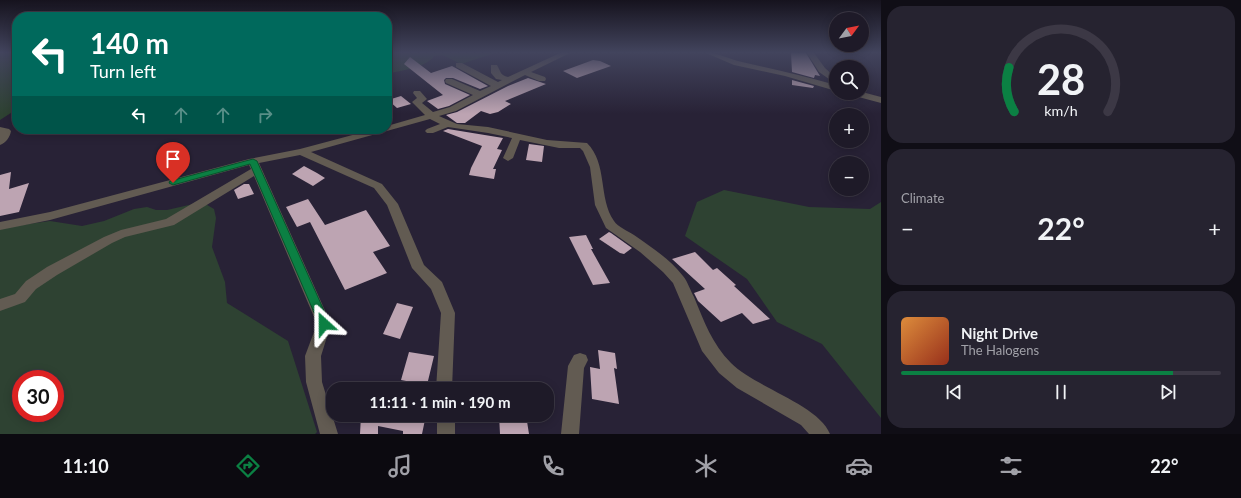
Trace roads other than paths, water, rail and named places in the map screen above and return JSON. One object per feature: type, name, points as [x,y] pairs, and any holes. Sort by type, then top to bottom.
[{"type":"street","points":[[474,73],[498,86]]},
{"type":"street","points":[[496,73],[509,80]]},
{"type":"street","points":[[392,128],[453,109],[522,73]]},
{"type":"street","points":[[528,73],[542,80]]},
{"type":"street","points":[[784,73],[829,86]]},
{"type":"street","points":[[449,81],[481,95]]},
{"type":"street","points":[[417,93],[423,99],[416,102],[431,116],[448,124],[574,146],[583,145],[588,150],[595,167],[601,205],[610,225],[645,249],[668,268],[679,280],[707,346],[711,352],[725,368],[743,383],[807,419],[821,434]]},
{"type":"street","points":[[869,97],[881,100]]},
{"type":"street","points":[[430,131],[448,124]]},
{"type":"street","points":[[0,130],[6,131],[5,136],[0,142]]},
{"type":"street","points":[[0,226],[56,215],[254,166],[368,134]]},
{"type":"street","points":[[508,158],[517,137]]},
{"type":"street","points":[[301,152],[378,186],[392,204],[419,268],[437,286],[448,313],[444,382]]},
{"type":"street","points":[[0,305],[20,298],[31,286],[52,271],[96,246],[122,234],[170,222],[180,217],[234,186],[254,166]]},
{"type":"street","points":[[254,166],[324,324],[313,356],[314,382],[329,434]]},
{"type":"street","points":[[570,434],[576,366],[580,360]]},
{"type":"street","points":[[446,422],[446,434]]}]
